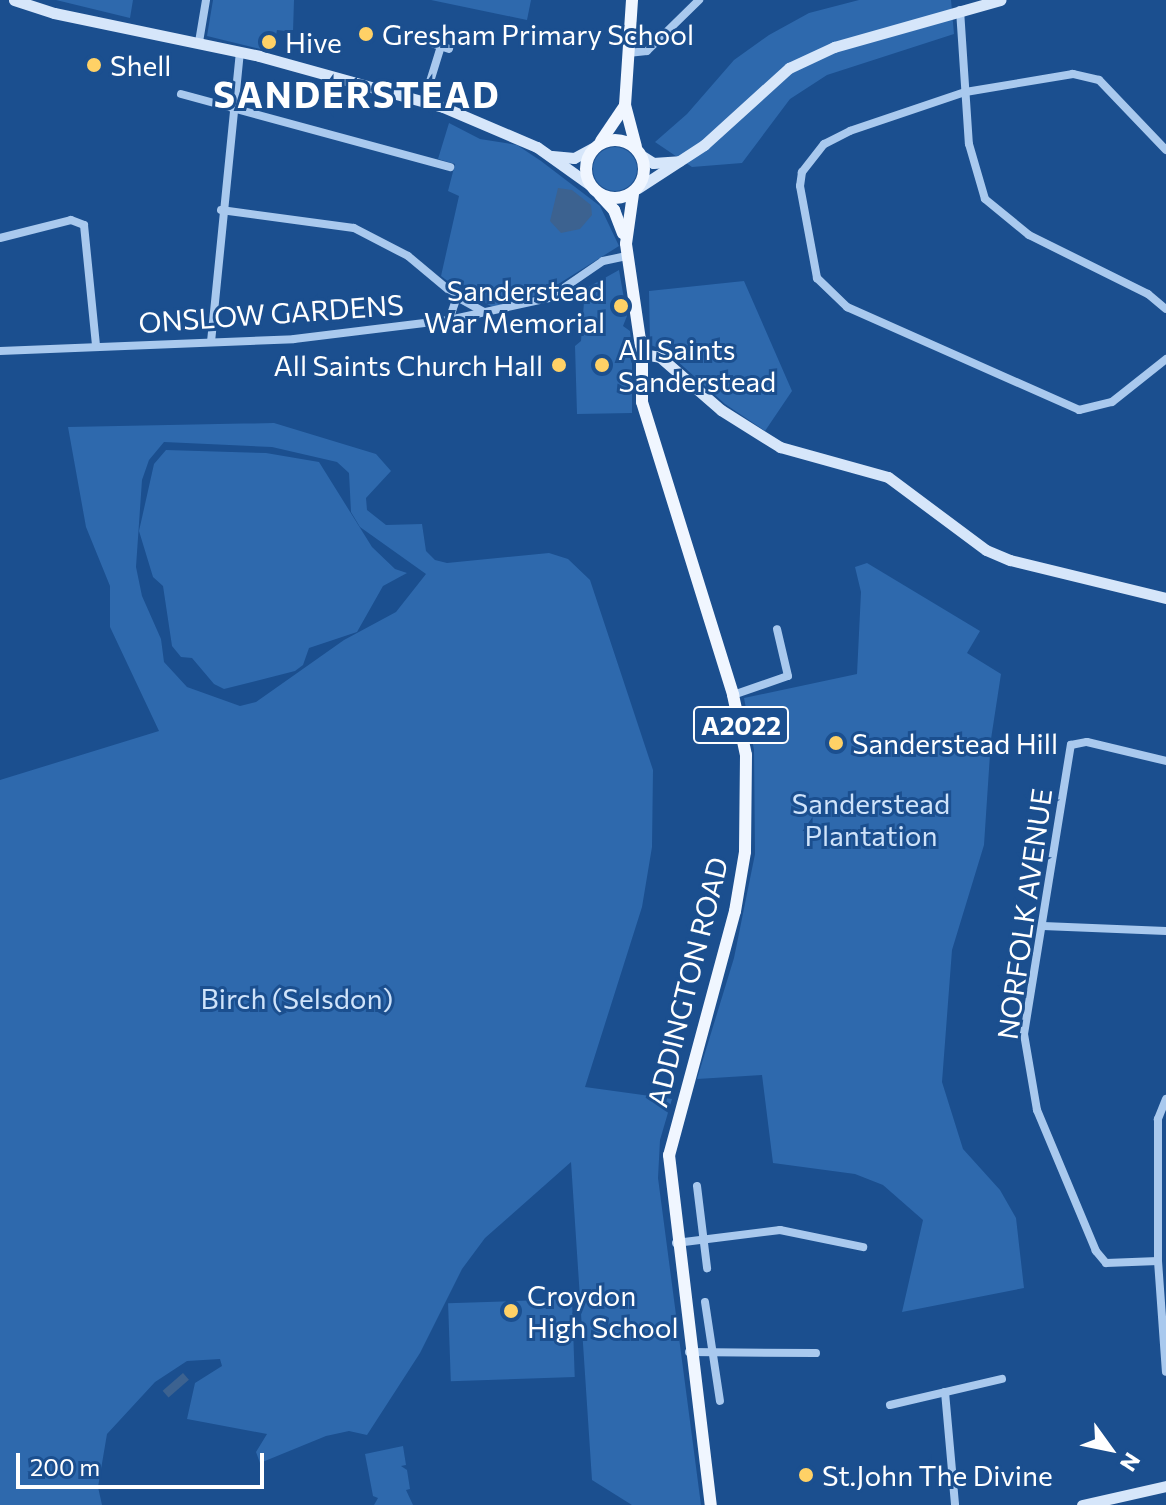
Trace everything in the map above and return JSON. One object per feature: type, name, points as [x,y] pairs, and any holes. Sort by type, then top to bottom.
[{"type":"main road","points":[[14,0],[54,13],[240,52],[424,101],[486,122],[548,155],[593,188],[615,197],[635,191],[683,160],[789,68],[834,47],[994,1]]},
{"type":"main road","points":[[632,0],[625,105],[628,128],[644,171],[635,191]]},
{"type":"main road","points":[[593,188],[584,168],[625,105]]},
{"type":"main road","points":[[548,155],[569,159],[596,146],[618,141],[653,163],[683,160]]},
{"type":"main road","name":"A2022","points":[[593,188],[617,214],[626,250]]},
{"type":"main road","name":"A2022","points":[[626,250],[635,191]]},
{"type":"main road","name":"ADDINGTON ROAD","points":[[626,250],[642,354],[642,402],[652,444],[733,695],[746,755],[745,852],[724,957],[671,1144],[676,1243],[711,1505]]},
{"type":"main road","points":[[642,354],[660,357],[721,410],[780,447],[888,477],[986,550],[1010,560],[1166,598]]},
{"type":"main road","points":[[1082,1505],[1127,1499],[1166,1486]]},
{"type":"street","points":[[199,42],[206,0]]},
{"type":"street","points":[[628,53],[647,51],[699,0]]},
{"type":"street","points":[[960,10],[974,174],[985,199],[1000,216],[1148,294],[1166,309]]},
{"type":"street","points":[[424,101],[445,47],[431,43]]},
{"type":"street","points":[[211,342],[221,210],[240,52]]},
{"type":"street","points":[[1166,150],[1109,88],[1088,75],[965,92],[850,131],[824,144],[810,160],[800,186],[817,278],[826,291],[847,307],[1064,407],[1095,409],[1112,402],[1166,359]]},
{"type":"street","points":[[181,94],[232,105],[450,167]]},
{"type":"street","points":[[221,210],[354,228],[408,256],[457,297],[488,314]]},
{"type":"street","points":[[0,238],[71,220],[84,225],[96,346]]},
{"type":"street","name":"ONSLOW GARDENS","points":[[0,351],[294,339],[488,314],[549,298],[603,261],[626,250]]},
{"type":"street","points":[[449,320],[457,297]]},
{"type":"street","points":[[733,695],[788,676],[777,629]]},
{"type":"street","name":"NORFOLK AVENUE","points":[[1158,1261],[1102,1260],[1072,1202],[1037,1110],[1024,1034],[1071,745],[1087,742],[1166,761]]},
{"type":"street","points":[[1043,926],[1166,931]]},
{"type":"street","points":[[1166,1099],[1158,1119],[1158,1261],[1166,1372]]},
{"type":"street","points":[[697,1186],[707,1268]]},
{"type":"street","points":[[676,1243],[780,1230],[863,1247]]},
{"type":"street","points":[[705,1302],[720,1401]]},
{"type":"street","points":[[689,1352],[816,1353]]},
{"type":"street","points":[[890,1405],[1002,1379]]},
{"type":"street","points":[[945,1392],[955,1505]]},
{"type":"green space","points":[[56,0],[133,0],[130,18]]},
{"type":"green space","points":[[213,0],[294,0],[293,32],[277,30],[273,52],[207,36]]},
{"type":"green space","points":[[431,0],[531,0],[527,20]]},
{"type":"green space","points":[[859,0],[951,0],[954,34],[827,75],[790,99],[742,163],[692,167],[655,142],[687,114],[734,60],[769,35],[809,13]]},
{"type":"green space","points":[[449,123],[480,139],[517,145],[541,161],[600,206],[619,246],[544,293],[495,308],[461,291],[441,276],[459,196],[448,191],[455,164],[438,159]]},
{"type":"green space","points":[[615,147],[631,153],[637,169],[631,185],[615,191],[599,185],[593,169],[599,153]]},
{"type":"green space","points":[[619,270],[627,316],[623,326],[630,331],[632,349],[632,413],[577,414],[575,346],[581,341],[585,289]]},
{"type":"green space","points":[[744,281],[792,391],[765,431],[725,404],[665,350],[650,345],[649,291]]},
{"type":"green space","name":"Birch (Selsdon)","points":[[274,423],[376,454],[391,471],[366,498],[367,510],[386,525],[422,524],[426,551],[435,560],[447,563],[549,553],[568,559],[590,580],[653,770],[652,847],[642,907],[585,1087],[672,1099],[660,1140],[658,1178],[701,1505],[632,1505],[592,1480],[571,1162],[485,1238],[462,1269],[420,1353],[367,1435],[349,1431],[326,1436],[260,1463],[256,1452],[267,1434],[187,1419],[195,1383],[222,1366],[220,1359],[187,1361],[155,1382],[107,1434],[98,1487],[102,1505],[0,1505],[0,780],[159,731],[110,627],[110,586],[86,527],[68,427]],"holes":[[[164,442],[272,447],[337,462],[349,473],[351,512],[360,527],[426,574],[396,612],[344,640],[256,702],[240,706],[187,687],[164,662],[161,639],[142,596],[136,567],[142,480],[149,460]]]},
{"type":"green space","points":[[166,450],[266,453],[319,462],[372,547],[395,569],[407,573],[383,586],[357,632],[309,648],[303,665],[295,671],[224,689],[214,684],[192,658],[181,657],[172,646],[163,586],[153,577],[139,531],[154,464]]},
{"type":"green space","name":"Sanderstead Plantation","points":[[867,563],[980,631],[967,653],[1001,674],[991,739],[984,845],[952,950],[942,1082],[963,1149],[1000,1190],[1016,1218],[1024,1288],[902,1312],[923,1220],[883,1185],[855,1174],[773,1163],[762,1075],[697,1079],[734,958],[755,854],[754,750],[744,698],[857,674],[861,592],[855,567]]},
{"type":"green space","points":[[572,1299],[575,1377],[451,1381],[448,1303]]},
{"type":"green space","points":[[403,1446],[406,1465],[401,1466],[407,1470],[410,1489],[406,1490],[413,1505],[374,1505],[378,1498],[373,1496],[365,1454]]},
{"type":"shaded area","points":[[558,188],[572,190],[591,205],[592,215],[580,229],[561,233],[550,221]]},
{"type":"shaded area","points":[[183,1373],[189,1380],[169,1398],[163,1391]]},
{"type":"place","name":"Gresham Primary School","points":[[366,34]]},
{"type":"place","name":"Hive","points":[[269,42]]},
{"type":"place","name":"Shell","points":[[94,65]]},
{"type":"place","name":"Sanderstead War Memorial","points":[[621,306]]},
{"type":"place","name":"All Saints Church Hall","points":[[559,365]]},
{"type":"place","name":"All Saints Sanderstead","points":[[602,365]]},
{"type":"place","name":"Sanderstead Hill","points":[[836,743]]},
{"type":"place","name":"Croydon High School","points":[[511,1311]]},
{"type":"place","name":"St.John The Divine","points":[[806,1475]]},
{"type":"district","name":"SANDERSTEAD","points":[[357,94]]}]
